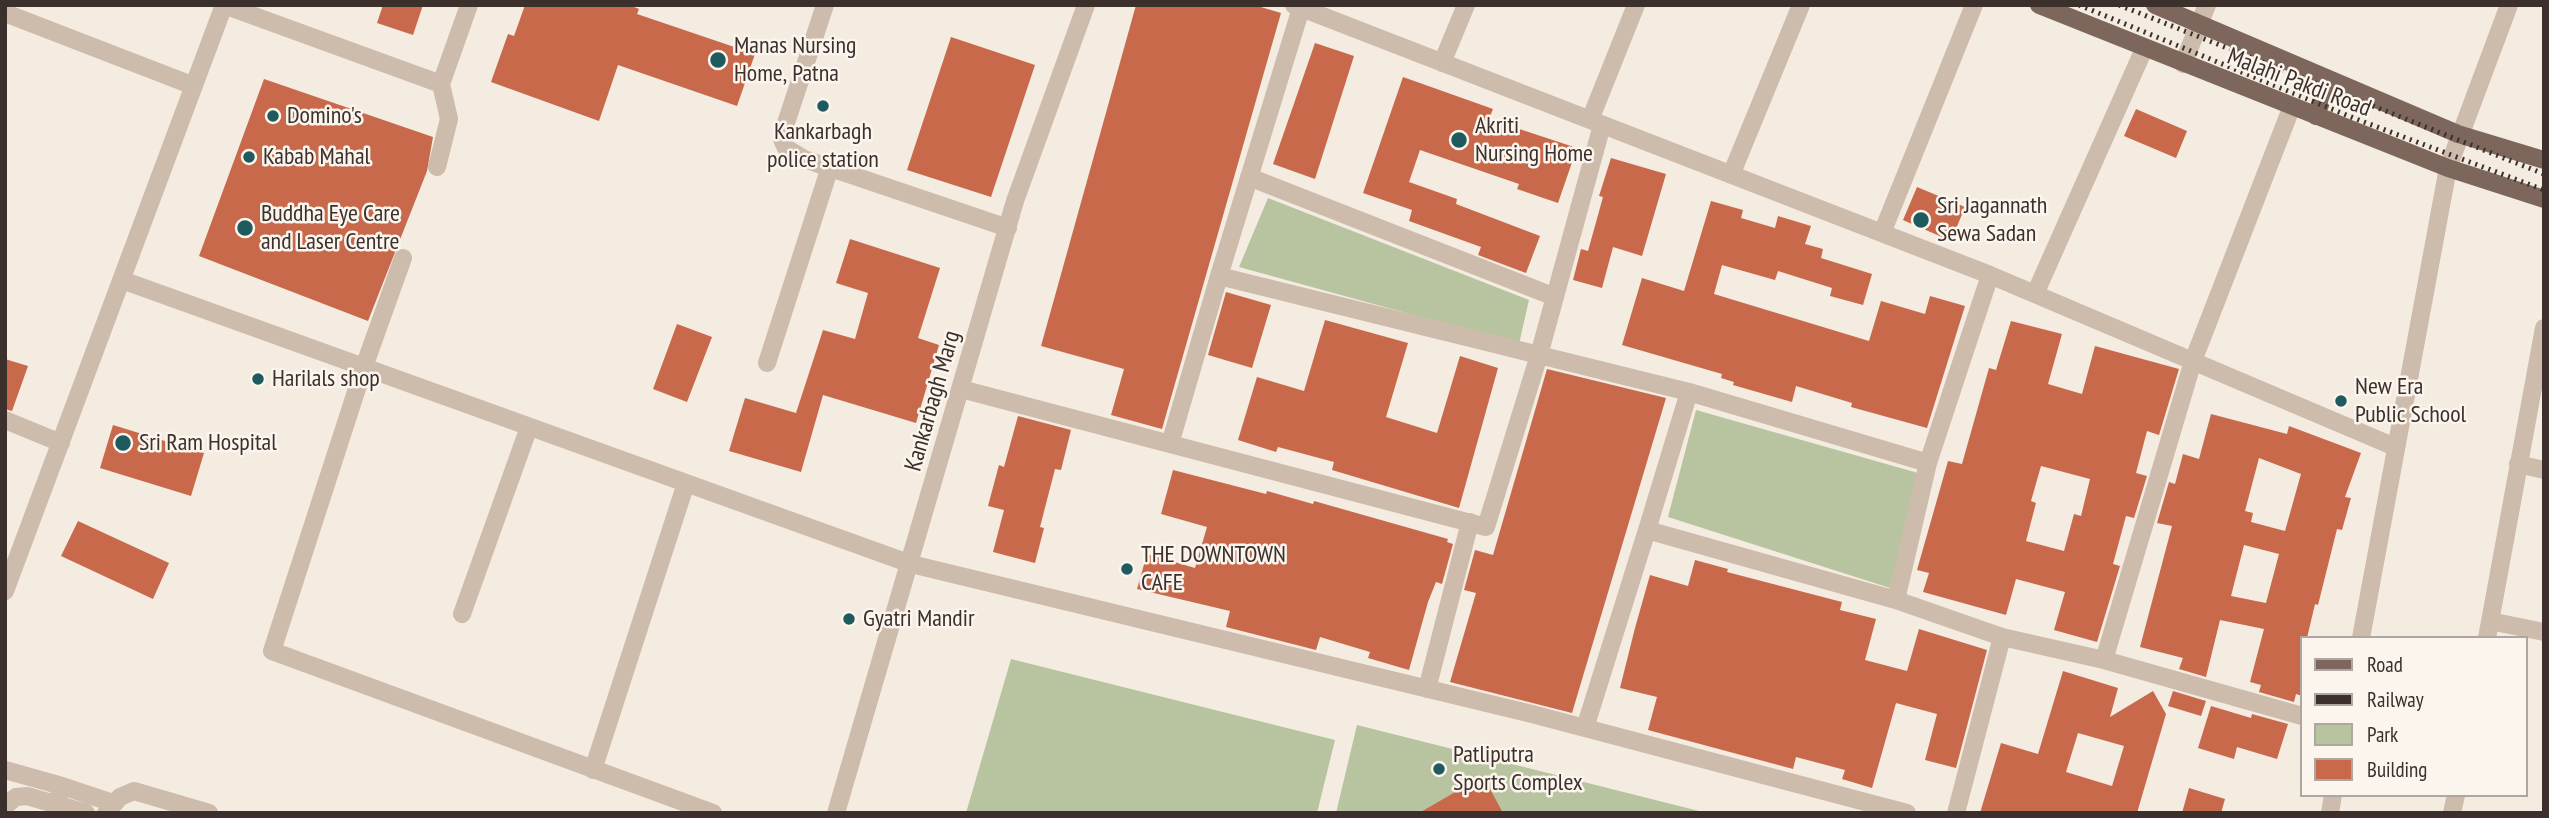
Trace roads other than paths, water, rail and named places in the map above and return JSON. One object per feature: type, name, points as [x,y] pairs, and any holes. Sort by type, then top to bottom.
[{"type":"main road","name":"Malahi Pakdi Road","points":[[2039,5],[2448,168],[2544,199]]},
{"type":"main road","points":[[2155,5],[2458,134],[2544,160]]},
{"type":"main road","points":[[2316,116],[2329,79]]},
{"type":"street","points":[[5,591],[224,5],[441,84]]},
{"type":"street","points":[[437,167],[449,119],[441,84],[469,5]]},
{"type":"street","points":[[825,5],[782,139],[793,153],[1008,228]]},
{"type":"street","name":"Kankarbagh Marg","points":[[836,813],[1008,228],[1086,5]]},
{"type":"street","points":[[1442,63],[1466,5]]},
{"type":"street","points":[[961,389],[1486,527],[1555,298],[1596,122],[1636,5]]},
{"type":"street","points":[[1731,175],[1801,5]]},
{"type":"street","points":[[1882,233],[1974,5]]},
{"type":"street","points":[[2183,64],[2207,5]]},
{"type":"street","points":[[2361,636],[2448,168],[2458,134],[2509,5]]},
{"type":"street","points":[[1170,444],[1299,6],[1990,275],[2395,447]]},
{"type":"street","points":[[5,13],[194,86]]},
{"type":"street","points":[[2035,294],[2144,49]]},
{"type":"street","points":[[2104,660],[2193,361],[2292,106]]},
{"type":"street","points":[[767,363],[830,167]]},
{"type":"street","points":[[1249,177],[1555,298]]},
{"type":"street","points":[[403,258],[364,367],[272,651],[713,813]]},
{"type":"street","points":[[1896,600],[1928,463],[1990,275]]},
{"type":"street","points":[[1219,276],[1689,392],[1928,463]]},
{"type":"street","points":[[122,280],[911,564],[1585,728],[1907,813]]},
{"type":"street","points":[[2544,328],[2489,629],[2544,632]]},
{"type":"street","points":[[1585,728],[1689,392]]},
{"type":"street","points":[[5,420],[61,443]]},
{"type":"street","points":[[462,614],[529,427]]},
{"type":"street","points":[[2518,464],[2544,470]]},
{"type":"street","points":[[593,770],[686,483]]},
{"type":"street","points":[[1427,689],[1470,522]]},
{"type":"street","points":[[1647,530],[1896,600],[2002,637],[2104,660],[2300,715]]},
{"type":"street","points":[[1956,813],[2002,637]]},
{"type":"street","points":[[5,770],[62,786],[110,808],[134,791],[209,813]]},
{"type":"street","points":[[56,804],[62,786]]},
{"type":"street","points":[[5,806],[16,797],[27,796],[86,813]]},
{"type":"railway","points":[[2079,5],[2356,119],[2544,190]]},
{"type":"railway","points":[[2119,5],[2544,174]]},
{"type":"place","name":"Manas Nursing Home, Patna","points":[[718,60]]},
{"type":"place","name":"Kankarbagh police station","points":[[823,106]]},
{"type":"place","name":"Domino's","points":[[273,116]]},
{"type":"place","name":"Akriti Nursing Home","points":[[1459,140]]},
{"type":"place","name":"Kabab Mahal","points":[[249,157]]},
{"type":"place","name":"Sri Jagannath Sewa Sadan","points":[[1921,220]]},
{"type":"place","name":"Buddha Eye Care and Laser Centre","points":[[245,228]]},
{"type":"place","name":"Harilals shop","points":[[258,379]]},
{"type":"place","name":"New Era Public School","points":[[2341,401]]},
{"type":"place","name":"Sri Ram Hospital","points":[[123,443]]},
{"type":"place","name":"THE DOWNTOWN CAFE","points":[[1127,569]]},
{"type":"place","name":"Gyatri Mandir","points":[[849,619]]},
{"type":"place","name":"Patliputra Sports Complex","points":[[1439,769]]}]
